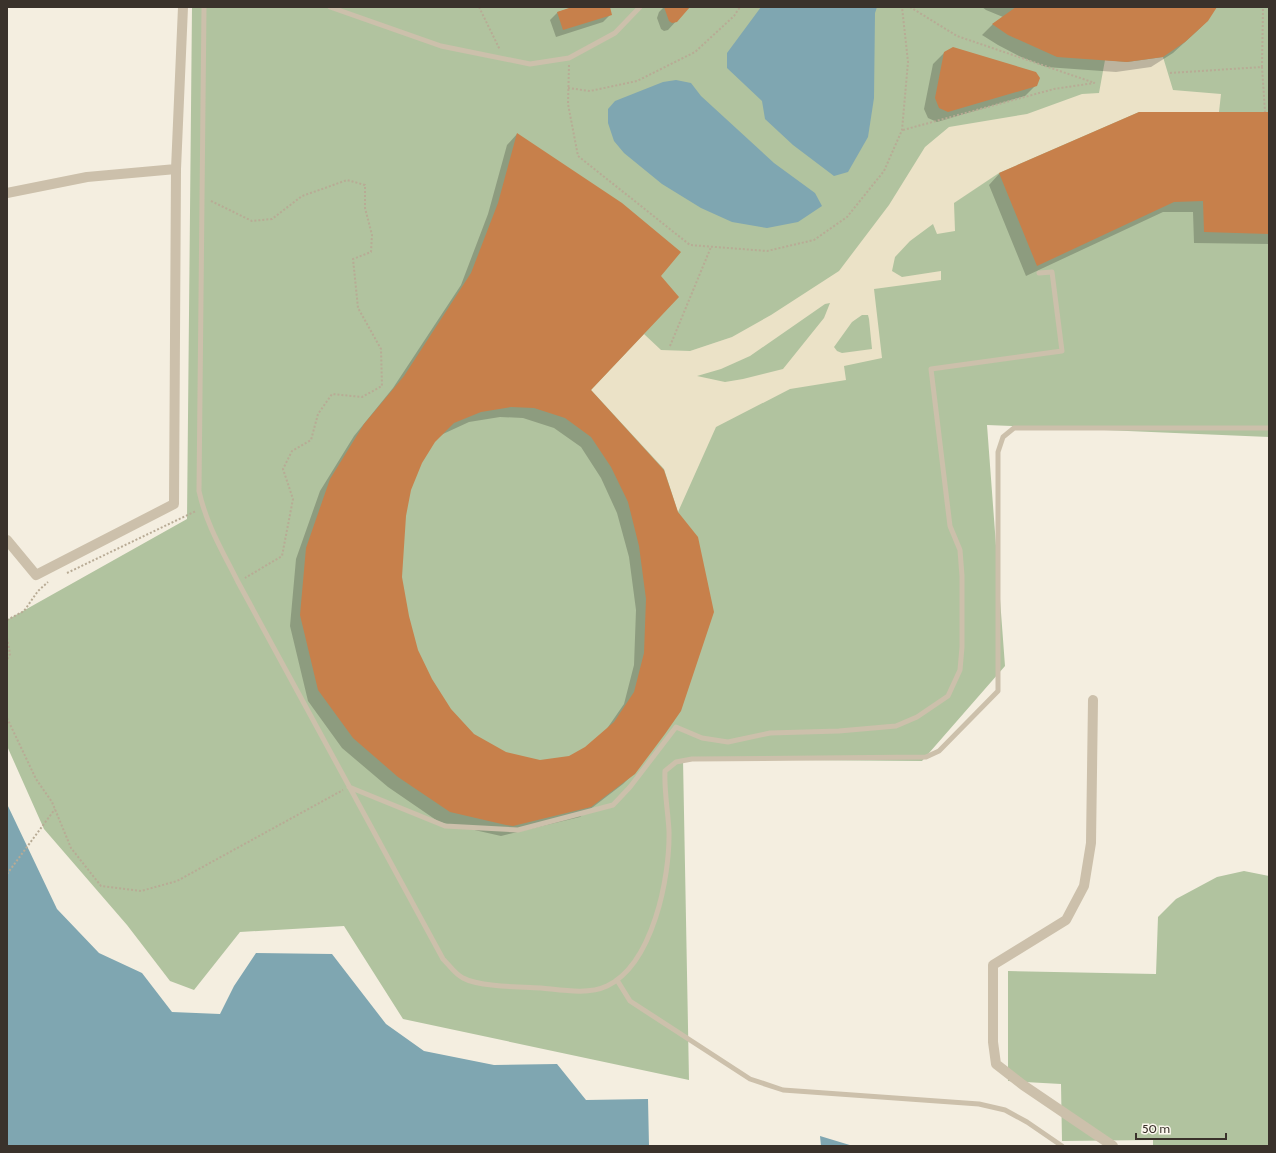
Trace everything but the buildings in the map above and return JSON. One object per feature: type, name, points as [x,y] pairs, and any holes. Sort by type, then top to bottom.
[{"type":"street","points":[[7,540],[36,575],[174,504],[176,169],[183,7]]},
{"type":"street","points":[[7,193],[87,176],[176,169]]},
{"type":"street","points":[[1093,700],[1091,843],[1084,886],[1066,920],[993,965],[993,1042],[996,1064],[1023,1085],[1113,1146]]},
{"type":"lane","points":[[204,7],[199,492],[214,535],[238,582],[444,959],[462,978],[482,983],[584,991],[607,986],[626,973],[646,943],[661,898],[668,862],[669,830],[664,787],[665,771],[676,762],[692,759],[926,756],[939,751],[998,691],[998,452],[1003,438],[1014,428],[1269,428]]},
{"type":"lane","points":[[330,7],[440,46],[530,64],[569,58],[615,33],[640,7]]},
{"type":"lane","points":[[349,787],[445,826],[518,830],[613,805],[630,787],[676,727],[702,738],[728,742],[770,733],[839,731],[896,726],[916,717],[948,696],[960,670],[962,646],[962,576],[960,550],[950,526],[930,369],[1062,352],[1052,272],[1039,273]]},
{"type":"lane","points":[[616,980],[630,1000],[750,1079],[783,1090],[979,1104],[1005,1110],[1027,1122],[1062,1146]]},
{"type":"path","points":[[479,7],[504,58]]},
{"type":"path","points":[[568,88],[590,92],[637,82],[695,52],[734,16],[740,7]]},
{"type":"path","points":[[569,58],[568,104],[578,156],[690,245],[767,251],[814,240],[847,217],[884,171],[902,130],[908,62],[902,7]]},
{"type":"path","points":[[902,130],[1054,89],[1095,83],[957,36],[910,7]]},
{"type":"path","points":[[1263,7],[1262,67],[1265,112]]},
{"type":"path","points":[[1170,73],[1262,67]]},
{"type":"path","points":[[202,194],[214,204],[252,221],[272,219],[302,196],[347,180],[365,185],[365,208],[372,235],[371,252],[353,259],[358,308],[381,349],[382,386],[362,397],[332,394],[318,414],[311,440],[292,451],[283,469],[293,499],[282,556],[238,582]]},
{"type":"path","points":[[670,346],[711,247]]},
{"type":"path","points":[[62,575],[203,507]]},
{"type":"path","points":[[7,620],[24,611],[38,591],[48,582]]},
{"type":"path","points":[[7,638],[10,654],[7,660]]},
{"type":"path","points":[[7,718],[36,779],[52,802],[71,848],[101,886],[141,890],[177,881],[349,787]]},
{"type":"path","points":[[7,874],[55,809]]},
{"type":"green space","points":[[192,7],[1269,7],[1269,437],[987,425],[1005,666],[922,761],[683,759],[689,1080],[403,1019],[344,926],[240,932],[194,990],[170,981],[127,925],[44,829],[7,746],[7,620],[187,519]]},
{"type":"green space","points":[[1244,871],[1269,876],[1269,1146],[1153,1146],[1153,1140],[1062,1141],[1061,1084],[1008,1081],[1008,971],[1156,974],[1158,917],[1176,899],[1217,877]]},
{"type":"shaded area","points":[[1163,57],[1173,90],[1221,94],[1219,112],[1139,112],[999,173],[954,203],[955,231],[937,234],[933,224],[910,241],[895,257],[892,271],[902,277],[941,271],[941,280],[874,289],[882,358],[844,366],[846,380],[790,389],[716,427],[678,512],[664,469],[591,390],[644,334],[661,350],[690,351],[732,337],[771,315],[839,271],[889,205],[925,147],[949,127],[1027,114],[1082,94],[1099,93],[1105,60],[1127,62]],"holes":[[[830,303],[824,318],[783,369],[725,382],[697,376],[721,369],[750,356],[825,304]],[[862,315],[868,315],[872,349],[842,353],[837,351],[834,347],[852,322]]]},
{"type":"water","points":[[761,7],[877,7],[875,13],[874,98],[868,137],[848,172],[834,176],[793,145],[765,119],[762,101],[727,68],[727,53]]},
{"type":"water","points":[[676,80],[691,83],[701,96],[774,163],[815,193],[822,206],[798,222],[767,228],[732,222],[701,208],[662,184],[624,153],[614,141],[608,123],[608,109],[615,101],[663,82]]},
{"type":"water","points":[[7,804],[57,909],[99,953],[142,973],[172,1012],[220,1014],[234,986],[256,953],[332,954],[386,1024],[424,1051],[494,1065],[557,1064],[586,1100],[648,1099],[649,1146],[7,1146]]},
{"type":"water","points":[[820,1136],[853,1146],[821,1146]]}]
